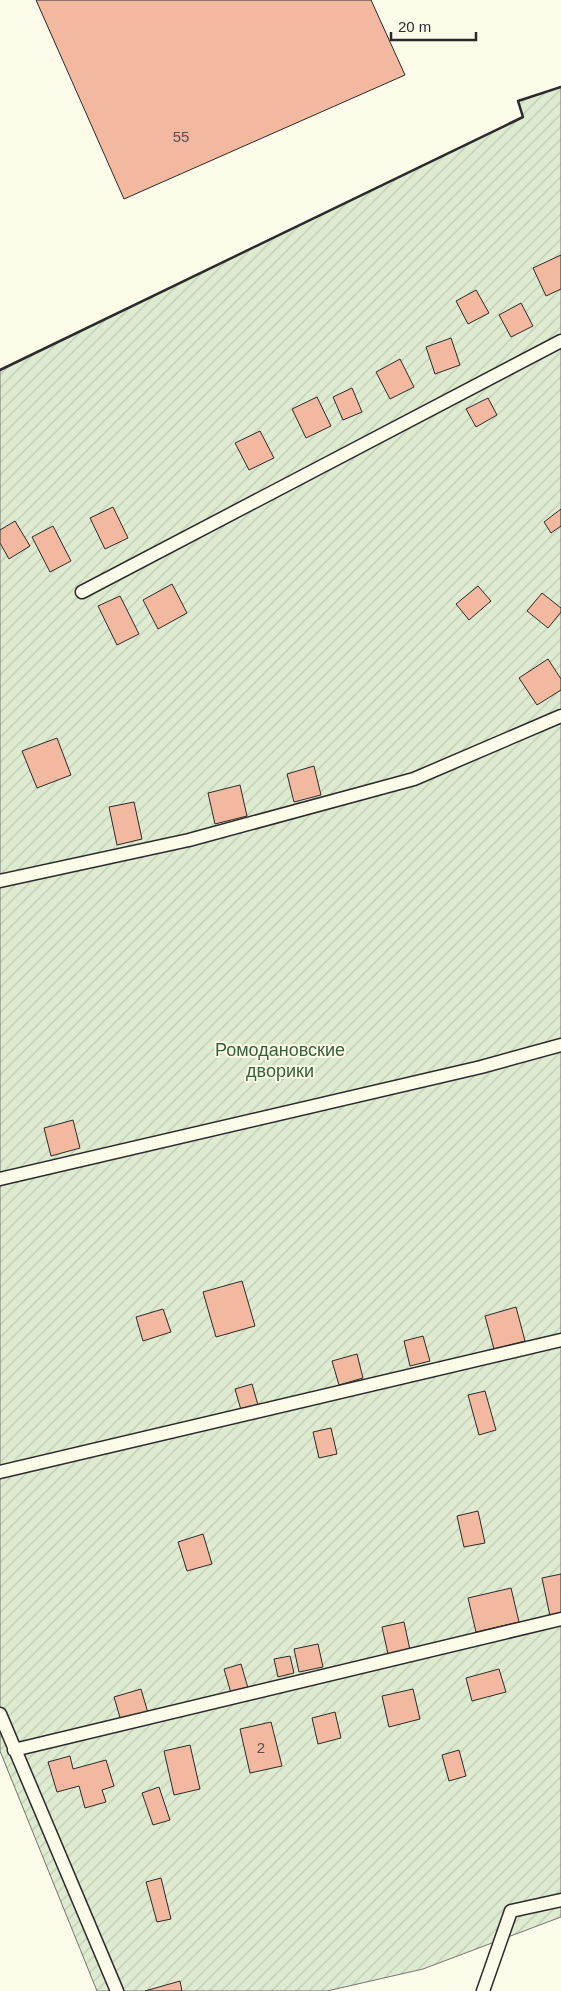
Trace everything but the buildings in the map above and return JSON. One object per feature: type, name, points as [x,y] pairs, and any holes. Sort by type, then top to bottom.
[{"type":"lane","points":[[82,592],[561,342]]},
{"type":"lane","points":[[0,881],[189,840],[414,780],[561,716]]},
{"type":"lane","points":[[0,1179],[462,1071],[561,1045]]},
{"type":"lane","points":[[0,1472],[561,1340]]},
{"type":"lane","points":[[14,1750],[561,1620]]},
{"type":"lane","points":[[0,1714],[117,1991]]},
{"type":"lane","points":[[482,1990],[511,1911],[561,1900]]},
{"type":"green space","name":"Ромодановские дворики","points":[[561,87],[561,1917],[423,1969],[327,1991],[97,1991],[0,1751],[0,370],[523,117],[518,101]]},
{"type":"wall","points":[[0,370],[523,117],[518,101],[561,87]]}]
